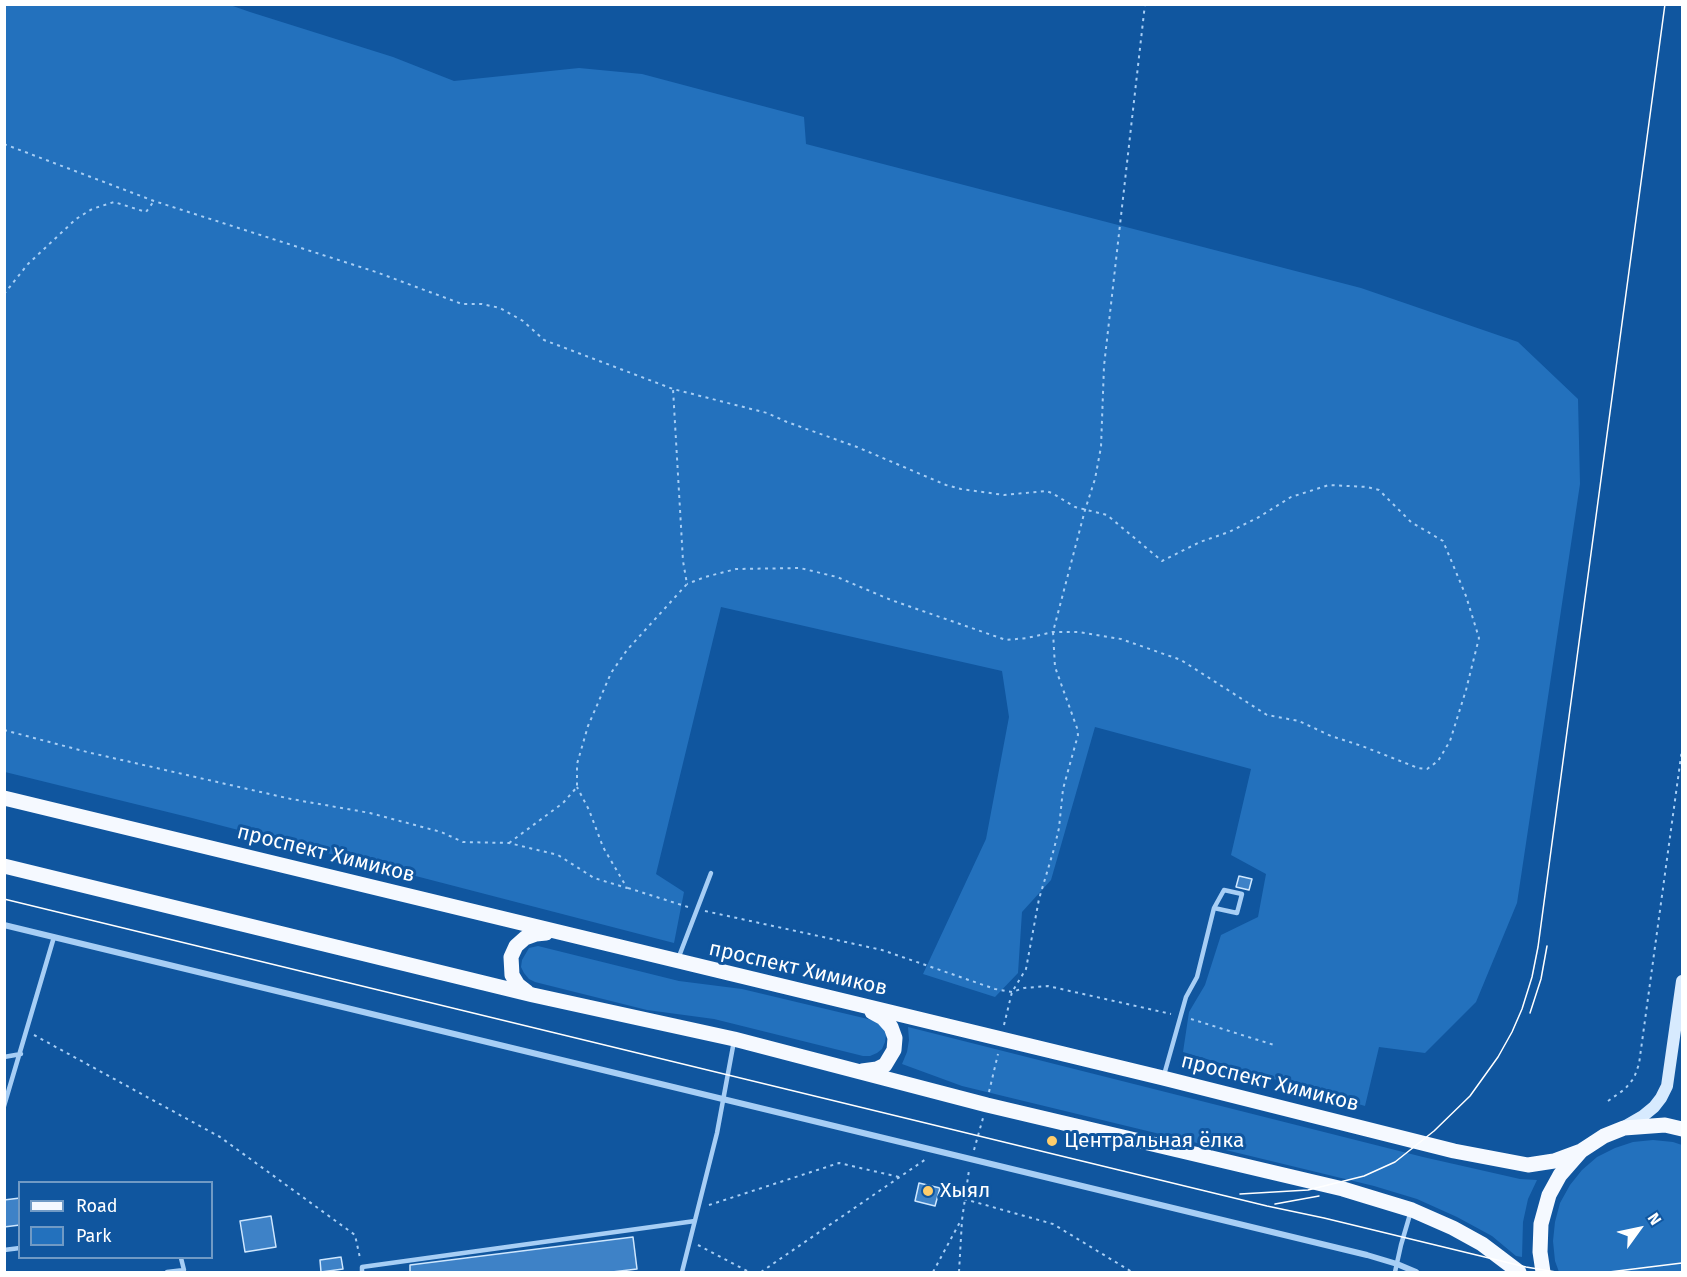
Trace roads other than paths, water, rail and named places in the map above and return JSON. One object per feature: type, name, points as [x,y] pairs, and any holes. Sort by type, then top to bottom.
[{"type":"main road","name":"проспект Химиков","points":[[4,798],[1163,1078],[1454,1151],[1528,1165],[1554,1161],[1581,1150]]},
{"type":"main road","points":[[4,866],[532,994],[734,1039],[987,1105],[1343,1189],[1412,1210],[1453,1228],[1482,1244],[1519,1272]]},
{"type":"main road","points":[[532,994],[523,989],[515,980],[511,969],[511,957],[516,946],[525,938],[555,932]]},
{"type":"main road","points":[[1542,1272],[1541,1224],[1549,1196],[1560,1175],[1581,1150],[1604,1136],[1624,1128],[1654,1107],[1667,1086],[1683,981]]},
{"type":"main road","points":[[859,1071],[877,1069],[885,1065],[892,1056],[895,1044],[893,1033],[887,1022],[862,1006]]},
{"type":"main road","points":[[1624,1128],[1665,1125],[1683,1129]]},
{"type":"street","points":[[4,925],[1356,1253],[1397,1264],[1416,1272]]},
{"type":"lane","points":[[677,962],[711,873]]},
{"type":"lane","points":[[1163,1078],[1186,997],[1197,977],[1214,908],[1224,890],[1242,894],[1237,914],[1214,908]]},
{"type":"lane","points":[[4,1106],[54,938]]},
{"type":"lane","points":[[682,1272],[717,1133],[734,1039]]},
{"type":"lane","points":[[4,1057],[21,1054]]},
{"type":"lane","points":[[1395,1272],[1412,1210]]},
{"type":"lane","points":[[362,1270],[695,1221]]},
{"type":"lane","points":[[167,1272],[183,1270],[181,1259]]},
{"type":"tram line","points":[[1240,1194],[1308,1190],[1364,1176],[1395,1162],[1434,1131],[1470,1096],[1498,1057],[1522,1009],[1538,947],[1665,4]]},
{"type":"tram line","points":[[4,899],[1267,1206],[1526,1267],[1556,1272]]},
{"type":"tram line","points":[[1530,1013],[1541,979],[1547,946]]},
{"type":"tram line","points":[[1275,1204],[1319,1196]]},
{"type":"tram line","points":[[1609,1272],[1682,1263]]},
{"type":"place","name":"Центральная ёлка","points":[[1052,1141]]},
{"type":"place","name":"Хыял","points":[[928,1191]]}]
